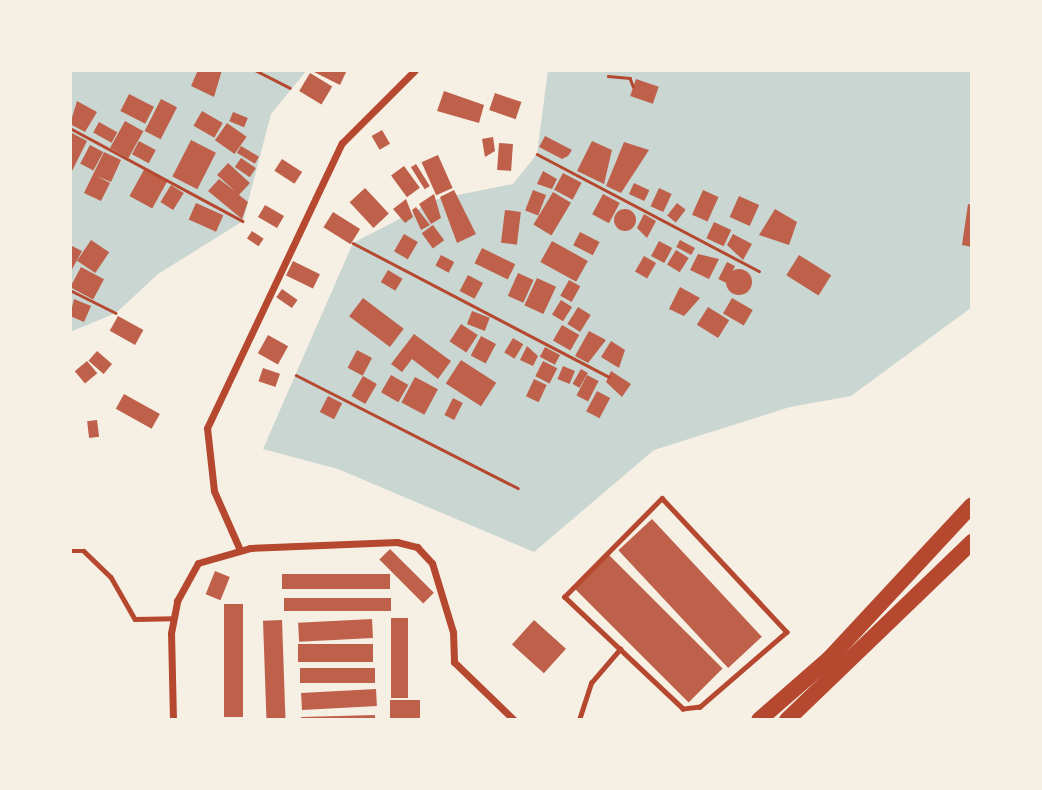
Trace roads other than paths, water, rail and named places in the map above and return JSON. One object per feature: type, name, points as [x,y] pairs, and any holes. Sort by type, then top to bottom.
[{"type":"highway","points":[[759,720],[829,659],[972,505]]},
{"type":"highway","points":[[787,720],[972,542]]},
{"type":"street","points":[[240,550],[214,491],[207,428],[342,143],[415,70]]},
{"type":"street","points":[[173,720],[174,618],[198,563],[240,550],[397,542],[417,547],[432,563],[453,632],[454,662],[514,720]]},
{"type":"lane","points":[[662,498],[787,632],[701,707],[683,709],[620,649],[564,597],[662,498]]},
{"type":"lane","points":[[70,551],[84,551],[111,577],[135,618],[174,618]]},
{"type":"lane","points":[[579,720],[591,682],[620,649]]}]
